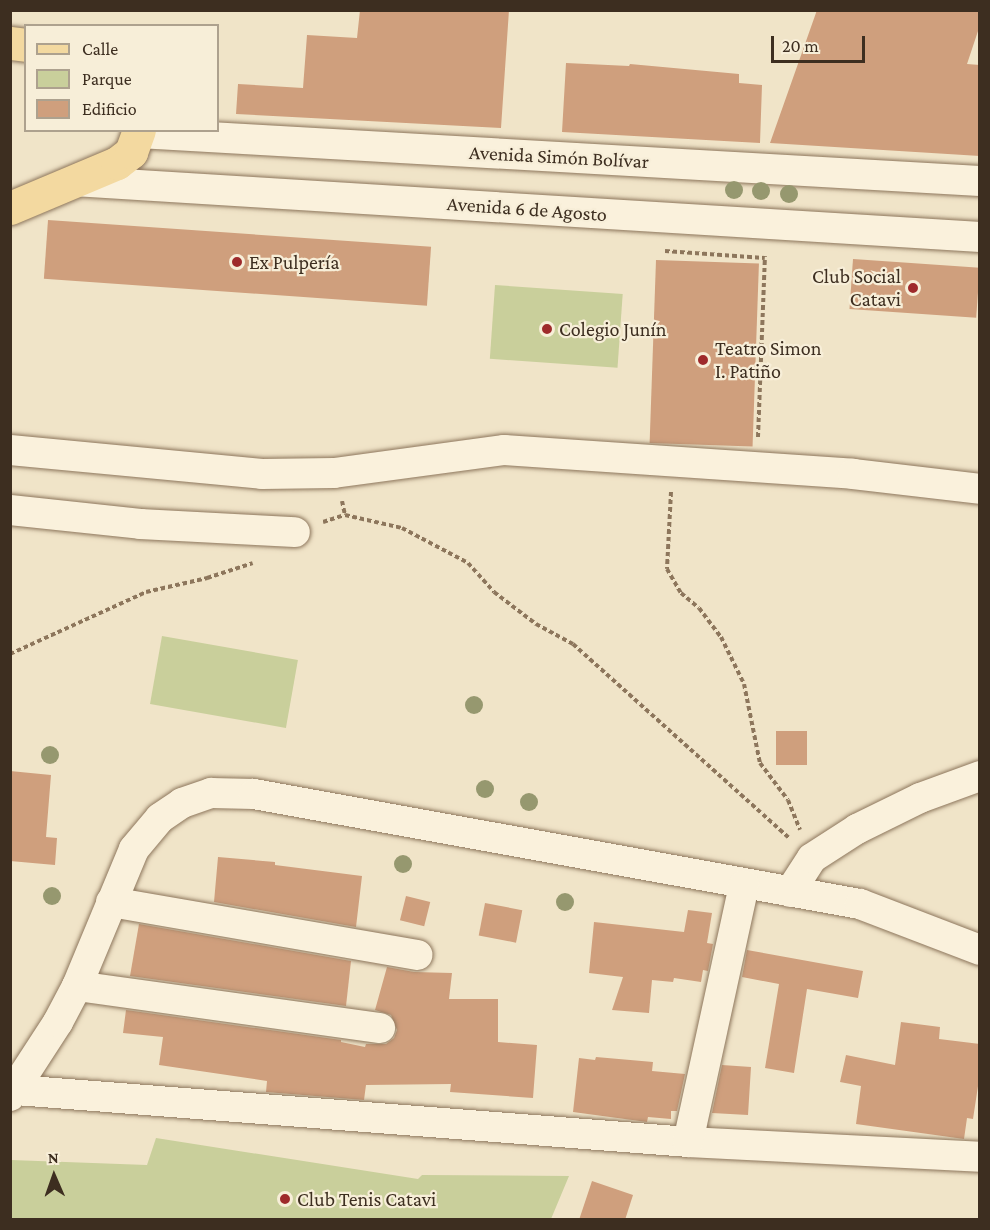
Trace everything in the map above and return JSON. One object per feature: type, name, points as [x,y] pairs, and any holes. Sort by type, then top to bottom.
[{"type":"main road","points":[[10,208],[117,163],[131,152],[139,132]]},
{"type":"street","name":"Avenida Simón Bolívar","points":[[139,132],[980,181]]},
{"type":"street","name":"Avenida 6 de Agosto","points":[[74,181],[980,237]]},
{"type":"street","points":[[10,450],[262,474],[334,473],[504,450],[853,474],[980,489]]},
{"type":"street","points":[[10,510],[140,524],[285,532]]},
{"type":"street","points":[[790,892],[812,858],[857,829],[920,798],[980,776]]},
{"type":"street","points":[[980,950],[860,904],[744,885],[254,794],[211,793],[182,803],[160,818],[134,849],[78,986],[13,1093],[688,1142],[980,1157]]},
{"type":"street","points":[[688,1142],[744,885]]},
{"type":"street","points":[[111,902],[417,955]]},
{"type":"street","points":[[78,986],[380,1028]]},
{"type":"path","points":[[749,257],[765,258]]},
{"type":"path","points":[[757,468],[764,285]]},
{"type":"path","points":[[673,462],[667,568],[681,592],[699,608],[721,637],[744,684],[760,763],[788,800],[812,858]]},
{"type":"path","points":[[345,515],[402,528],[468,562],[494,592],[536,624],[573,644],[812,858]]},
{"type":"path","points":[[10,654],[146,592],[207,578],[253,563],[285,532]]},
{"type":"green space","points":[[495,285],[623,294],[618,368],[490,359]]},
{"type":"green space","points":[[162,636],[298,660],[286,728],[150,704]]},
{"type":"green space","name":"Club Tenis Catavi","points":[[156,1138],[418,1179],[422,1175],[569,1176],[551,1219],[11,1219],[11,1160],[147,1165]]},
{"type":"building","points":[[360,10],[509,10],[501,128],[236,114],[238,84],[303,88],[307,35],[357,38]]},
{"type":"building","points":[[817,10],[980,10],[980,25],[967,64],[980,65],[980,156],[770,143]]},
{"type":"building","points":[[566,63],[629,66],[630,64],[739,74],[739,83],[762,85],[760,143],[562,132]]},
{"type":"building","name":"Ex Pulpería","points":[[48,220],[431,247],[427,306],[44,279]]},
{"type":"building","points":[[853,259],[980,268],[976,318],[850,309]]},
{"type":"building","points":[[656,260],[759,264],[753,446],[650,443]]},
{"type":"building","points":[[776,731],[807,731],[807,765],[776,765]]},
{"type":"building","points":[[10,771],[51,775],[46,837],[57,838],[55,865],[10,861]]},
{"type":"building","points":[[218,857],[275,862],[275,865],[362,876],[356,927],[214,902]]},
{"type":"building","points":[[406,896],[430,902],[424,926],[400,920]]},
{"type":"building","points":[[485,903],[522,910],[516,943],[479,935]]},
{"type":"building","points":[[688,910],[712,913],[707,943],[713,944],[708,971],[703,970],[701,982],[674,978],[673,982],[652,980],[649,1013],[612,1010],[623,977],[589,973],[594,922],[684,932]]},
{"type":"building","points":[[139,924],[351,961],[346,1006],[130,976]]},
{"type":"building","points":[[747,950],[863,971],[858,998],[807,989],[794,1073],[765,1068],[779,984],[742,977]]},
{"type":"building","points":[[387,967],[414,972],[452,973],[449,999],[498,999],[498,1042],[537,1045],[533,1098],[450,1092],[451,1084],[366,1085],[364,1100],[266,1092],[267,1081],[159,1065],[163,1037],[123,1033],[126,1010],[341,1040],[341,1042],[365,1047],[366,1044],[386,1044],[394,1038],[397,1030],[391,1015],[375,1010]]},
{"type":"building","points":[[901,1022],[940,1027],[939,1039],[980,1044],[980,1073],[973,1119],[967,1118],[964,1139],[856,1124],[861,1086],[840,1082],[846,1055],[895,1065]]},
{"type":"building","points":[[596,1057],[653,1062],[652,1071],[685,1074],[677,1111],[671,1111],[671,1119],[648,1117],[647,1122],[573,1112],[579,1058],[595,1060]]},
{"type":"building","points":[[722,1065],[751,1067],[748,1115],[712,1113]]},
{"type":"building","points":[[592,1181],[633,1195],[625,1220],[579,1220]]},
{"type":"place","name":"Ex Pulpería","points":[[237,262]]},
{"type":"place","name":"Club Social Catavi","points":[[913,288]]},
{"type":"place","name":"Colegio Junín","points":[[547,329]]},
{"type":"place","name":"Teatro Simon I. Patiño","points":[[703,360]]},
{"type":"place","name":"Club Tenis Catavi","points":[[285,1199]]}]
